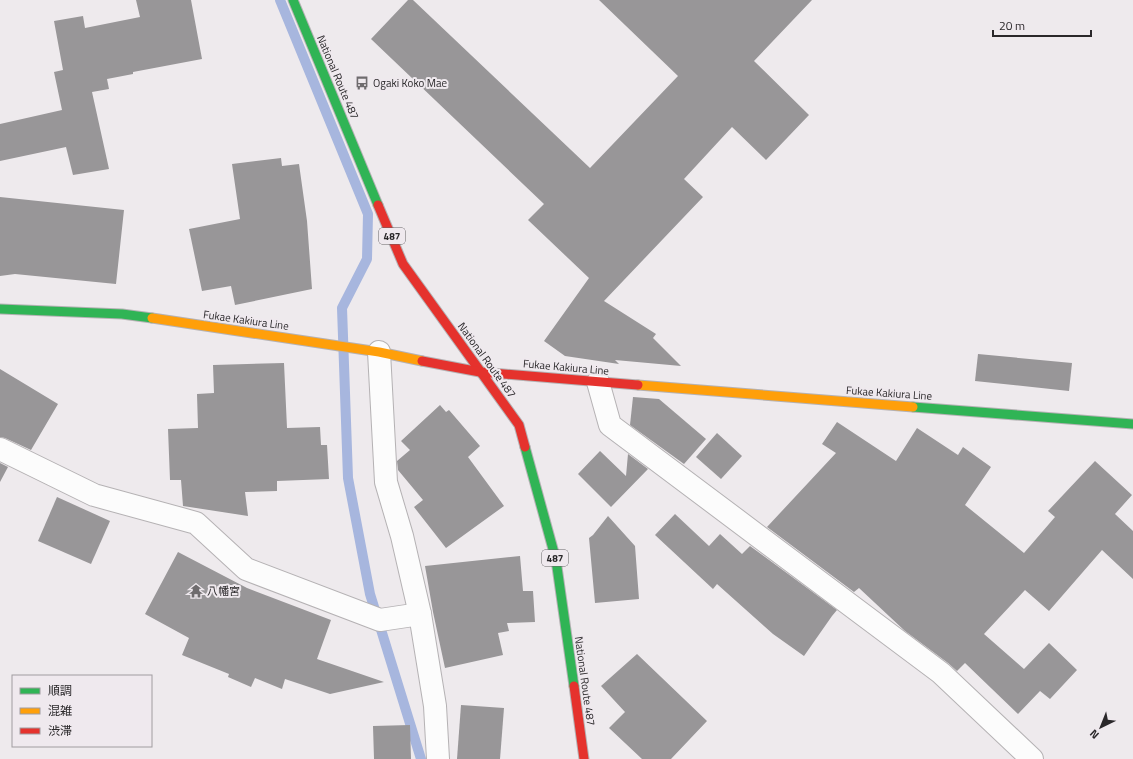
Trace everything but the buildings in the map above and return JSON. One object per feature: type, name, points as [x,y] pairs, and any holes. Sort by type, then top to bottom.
[{"type":"main road","name":"National Route 487","points":[[293,0],[403,264],[519,425],[556,560],[584,759]]},
{"type":"main road","name":"Fukae Kakiura Line","points":[[0,309],[122,314],[371,350],[480,372],[1133,424]]},
{"type":"street","points":[[371,350],[386,482],[402,536],[420,614],[435,706],[438,759]]},
{"type":"street","points":[[598,382],[610,425],[941,673],[1032,759]]},
{"type":"street","points":[[0,449],[94,495],[196,523],[246,570],[380,620],[420,614]]},
{"type":"waterway","points":[[280,0],[368,214],[367,259],[342,308],[348,478],[370,594],[421,759]]},
{"type":"traffic: fast","points":[[293,0],[378,205]]},
{"type":"traffic: fast","points":[[0,309],[122,314],[152,318]]},
{"type":"traffic: fast","points":[[913,407],[1133,424]]},
{"type":"traffic: fast","points":[[525,447],[556,560],[574,686]]},
{"type":"traffic: slow","points":[[152,318],[379,352],[422,361]]},
{"type":"traffic: slow","points":[[638,385],[913,407]]},
{"type":"traffic: jam","points":[[378,205],[403,264],[519,425],[525,447]]},
{"type":"traffic: jam","points":[[422,361],[480,372],[638,385]]},
{"type":"traffic: jam","points":[[574,686],[584,759]]},
{"type":"place","name":"Ogaki Koko Mae","points":[[362,83]]},
{"type":"place","name":"八幡宮","points":[[196,591]]}]
